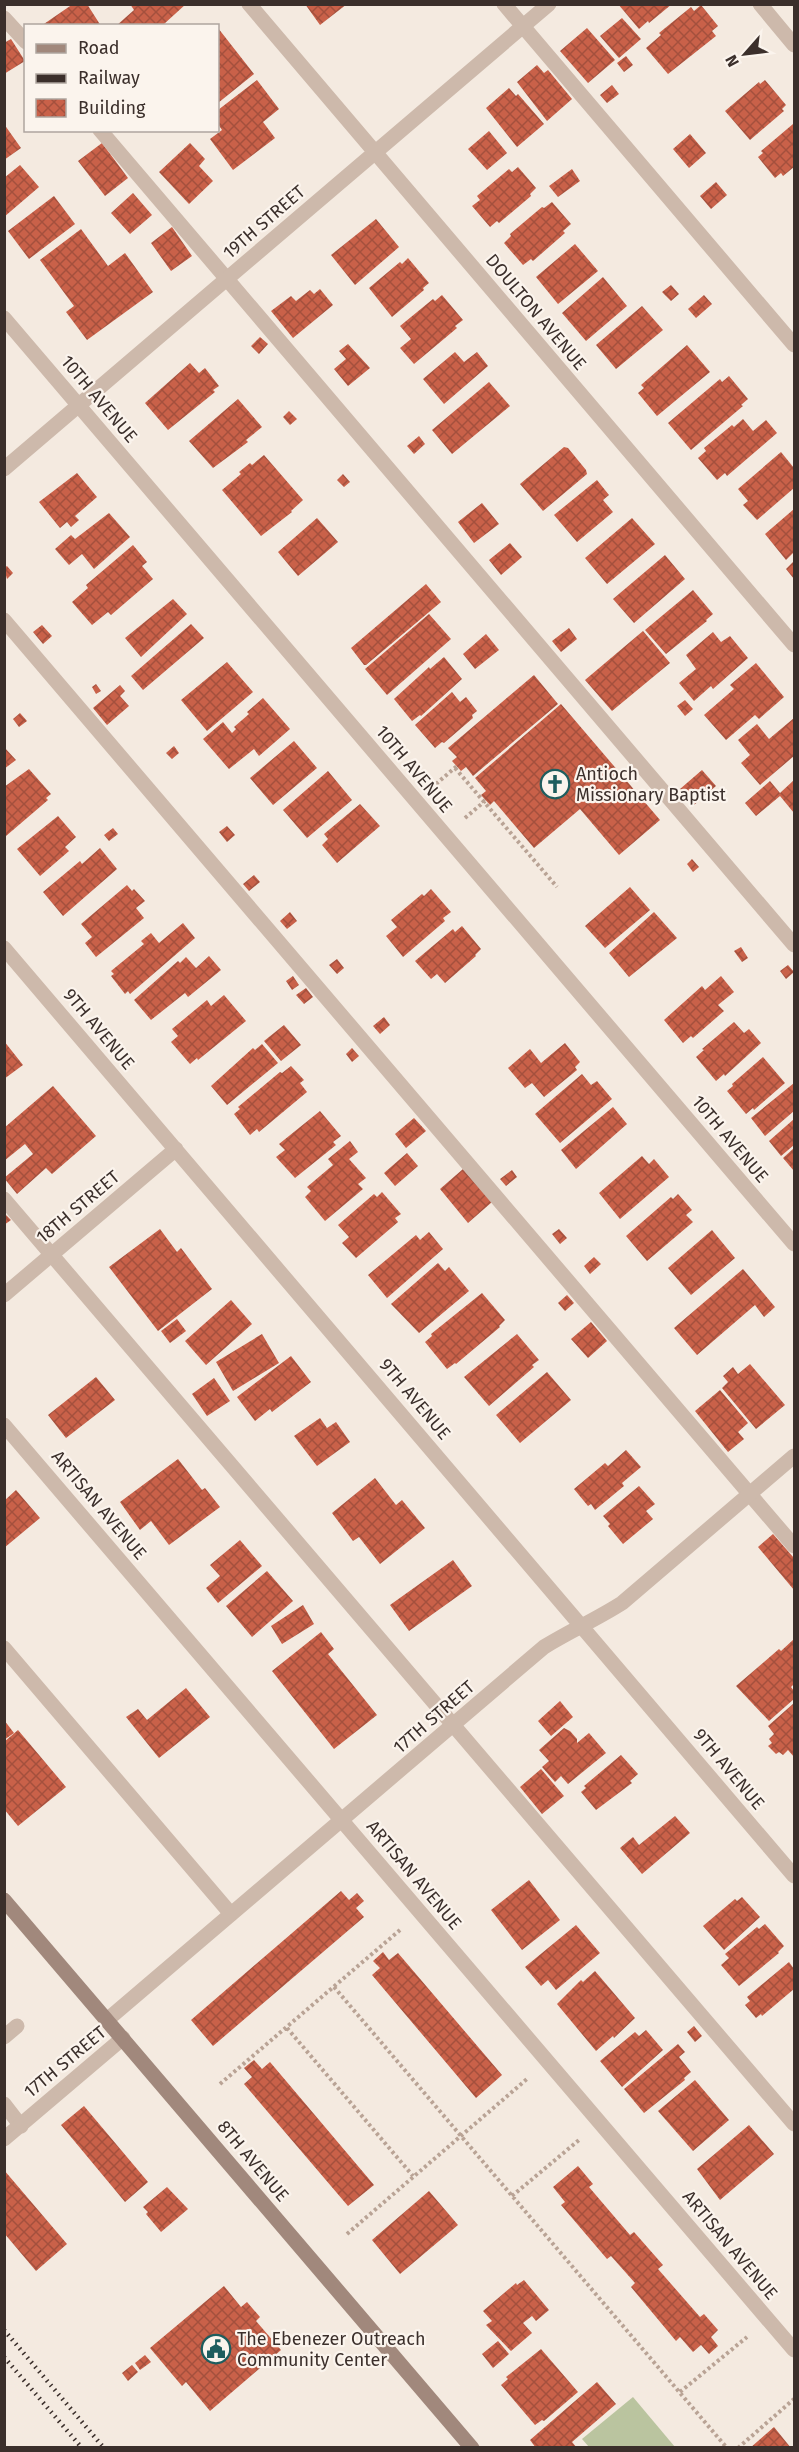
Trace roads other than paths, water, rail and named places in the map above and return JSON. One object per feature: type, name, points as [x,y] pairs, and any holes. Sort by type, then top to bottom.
[{"type":"main road","name":"8TH AVENUE","points":[[4,1900],[472,2448]]},
{"type":"street","name":"DOULTON AVENUE","points":[[249,4],[795,645]]},
{"type":"street","points":[[504,4],[795,345]]},
{"type":"street","name":"19TH STREET","points":[[4,469],[549,4]]},
{"type":"street","points":[[760,4],[795,45]]},
{"type":"street","points":[[4,18],[24,40]]},
{"type":"street","points":[[102,132],[795,945]]},
{"type":"street","name":"10TH AVENUE","points":[[4,318],[795,1245]]},
{"type":"street","points":[[4,620],[795,1546]]},
{"type":"street","name":"9TH AVENUE","points":[[4,948],[795,1876]]},
{"type":"street","name":"18TH STREET","points":[[4,1294],[176,1149]]},
{"type":"street","points":[[4,1199],[795,2124]]},
{"type":"street","name":"ARTISAN AVENUE","points":[[4,1425],[795,2350]]},
{"type":"street","name":"17TH STREET","points":[[107,2020],[343,1821],[544,1647],[602,1617],[622,1603],[795,1456]]},
{"type":"street","points":[[4,1648],[231,1914]]},
{"type":"street","points":[[4,2037],[17,2026]]},
{"type":"street","name":"17TH STREET","points":[[4,2139],[123,2038]]},
{"type":"street","points":[[4,2104],[21,2126]]},
{"type":"railway","points":[[4,2330],[104,2448]]},
{"type":"railway","points":[[4,2357],[82,2448]]},
{"type":"place","name":"Antioch Missionary Baptist","points":[[555,784]]},
{"type":"place","name":"The Ebenezer Outreach Community Center","points":[[216,2349]]}]
